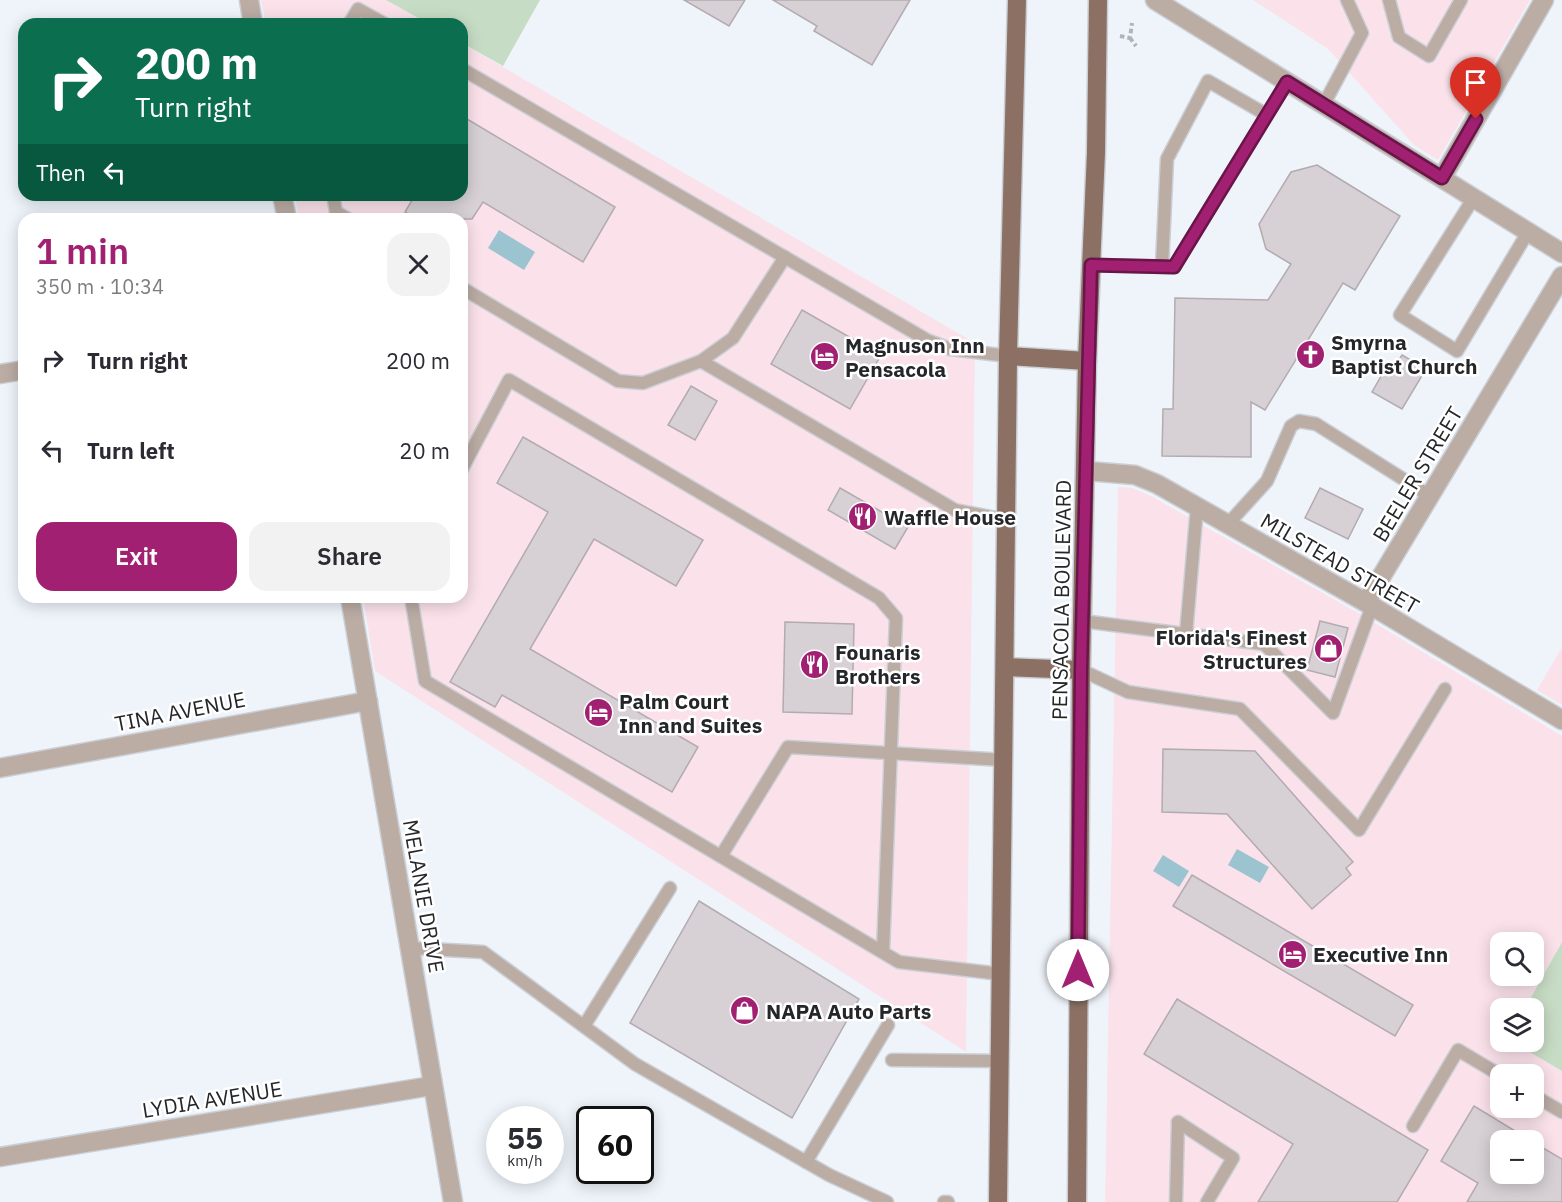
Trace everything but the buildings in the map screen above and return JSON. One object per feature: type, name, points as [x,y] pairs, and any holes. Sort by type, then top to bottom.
[{"type":"main road","points":[[998,1202],[1008,356],[1017,0]]},
{"type":"main road","name":"PENSACOLA BOULEVARD","points":[[1077,1202],[1081,670],[1087,471],[1087,361],[1096,152],[1098,0]]},
{"type":"main road","points":[[1008,356],[1087,361]]},
{"type":"main road","points":[[1005,667],[1081,670]]},
{"type":"street","points":[[249,0],[252,18]]},
{"type":"street","points":[[1155,0],[1562,253]]},
{"type":"street","points":[[1442,178],[1544,0]]},
{"type":"street","name":"BEELER STREET","points":[[1369,604],[1430,496],[1562,276]]},
{"type":"street","points":[[0,374],[18,371]]},
{"type":"street","name":"MILSTEAD STREET","points":[[1087,471],[1135,475],[1197,507],[1369,604],[1562,720]]},
{"type":"street","name":"MELANIE DRIVE","points":[[351,603],[410,948],[431,1086],[453,1202]]},
{"type":"street","name":"TINA AVENUE","points":[[0,768],[368,701]]},
{"type":"street","name":"LYDIA AVENUE","points":[[0,1157],[431,1086]]},
{"type":"lane","points":[[1324,104],[1362,33],[1347,0]]},
{"type":"lane","points":[[1389,0],[1399,37],[1429,56],[1461,0]]},
{"type":"lane","points":[[353,18],[358,9],[374,18]]},
{"type":"lane","points":[[468,72],[927,340],[950,349],[1008,356]]},
{"type":"lane","points":[[1162,267],[1167,159],[1208,81],[1267,115]]},
{"type":"lane","points":[[1091,265],[1174,267],[1287,82]]},
{"type":"lane","points":[[1473,199],[1400,315],[1456,351],[1528,232]]},
{"type":"lane","points":[[468,292],[618,381],[643,384],[701,361],[734,338],[785,257]]},
{"type":"lane","points":[[701,361],[955,510],[1006,520]]},
{"type":"lane","points":[[468,458],[509,380],[879,598],[896,618],[883,952]]},
{"type":"lane","points":[[1228,524],[1267,482],[1291,426],[1299,421],[1316,424],[1430,496]]},
{"type":"lane","points":[[1186,634],[1197,507]]},
{"type":"lane","points":[[412,603],[425,681],[899,962],[1001,974]]},
{"type":"lane","points":[[1082,621],[1264,644],[1333,712],[1369,604]]},
{"type":"lane","points":[[1081,670],[1128,692],[1240,709],[1359,830],[1445,689]]},
{"type":"lane","points":[[722,856],[788,747],[1004,760]]},
{"type":"lane","points":[[584,1026],[670,888]]},
{"type":"lane","points":[[410,948],[483,952],[635,1064],[806,1162],[887,1202]]},
{"type":"lane","points":[[806,1162],[888,1025]]},
{"type":"lane","points":[[1413,1126],[1458,1050],[1490,1070]]},
{"type":"lane","points":[[892,1060],[1000,1061]]},
{"type":"lane","points":[[1544,1101],[1562,1112]]},
{"type":"lane","points":[[1176,1202],[1178,1122],[1233,1158],[1207,1202]]},
{"type":"path","points":[[1130,38],[1132,23]]},
{"type":"path","points":[[1120,36],[1130,38],[1136,46]]},
{"type":"shaded area","points":[[261,0],[386,0],[418,18],[265,18]]},
{"type":"shaded area","points":[[1253,0],[1530,0],[1438,160],[1414,145],[1328,49]]},
{"type":"shaded area","points":[[468,47],[975,343],[966,1052],[375,671],[364,603],[468,603],[468,213],[298,213],[296,201],[468,201]]},
{"type":"shaded area","points":[[1118,487],[1132,488],[1151,496],[1360,614],[1562,736],[1562,942],[1544,974],[1544,932],[1490,932],[1490,986],[1537,986],[1531,998],[1490,998],[1490,1052],[1530,1052],[1562,1071],[1562,1202],[1105,1202]]},
{"type":"shaded area","points":[[1562,647],[1562,705],[1537,690]]},
{"type":"green space","points":[[386,0],[540,0],[503,66],[468,46],[468,18],[418,18]]},
{"type":"green space","points":[[1562,942],[1562,1071],[1530,1052],[1544,1052],[1544,998],[1531,998],[1537,986],[1544,986],[1544,974]]},
{"type":"water","points":[[499,230],[535,252],[524,270],[488,248]]},
{"type":"water","points":[[1237,849],[1269,867],[1260,883],[1228,865]]},
{"type":"water","points":[[1163,855],[1189,871],[1179,887],[1153,871]]},
{"type":"place","name":"Smyrna Baptist Church","points":[[1310,354]]},
{"type":"place","name":"Magnuson Inn Pensacola","points":[[824,357]]},
{"type":"place","name":"Waffle House","points":[[863,517]]},
{"type":"place","name":"Florida's Finest Structures","points":[[1328,649]]},
{"type":"place","name":"Founaris Brothers","points":[[814,664]]},
{"type":"place","name":"Palm Court Inn and Suites","points":[[598,713]]},
{"type":"place","name":"Executive Inn","points":[[1292,954]]},
{"type":"place","name":"NAPA Auto Parts","points":[[745,1011]]},
{"type":"route","points":[[1078,970],[1081,670],[1091,265],[1174,267],[1287,82],[1442,178],[1476,119]]}]
